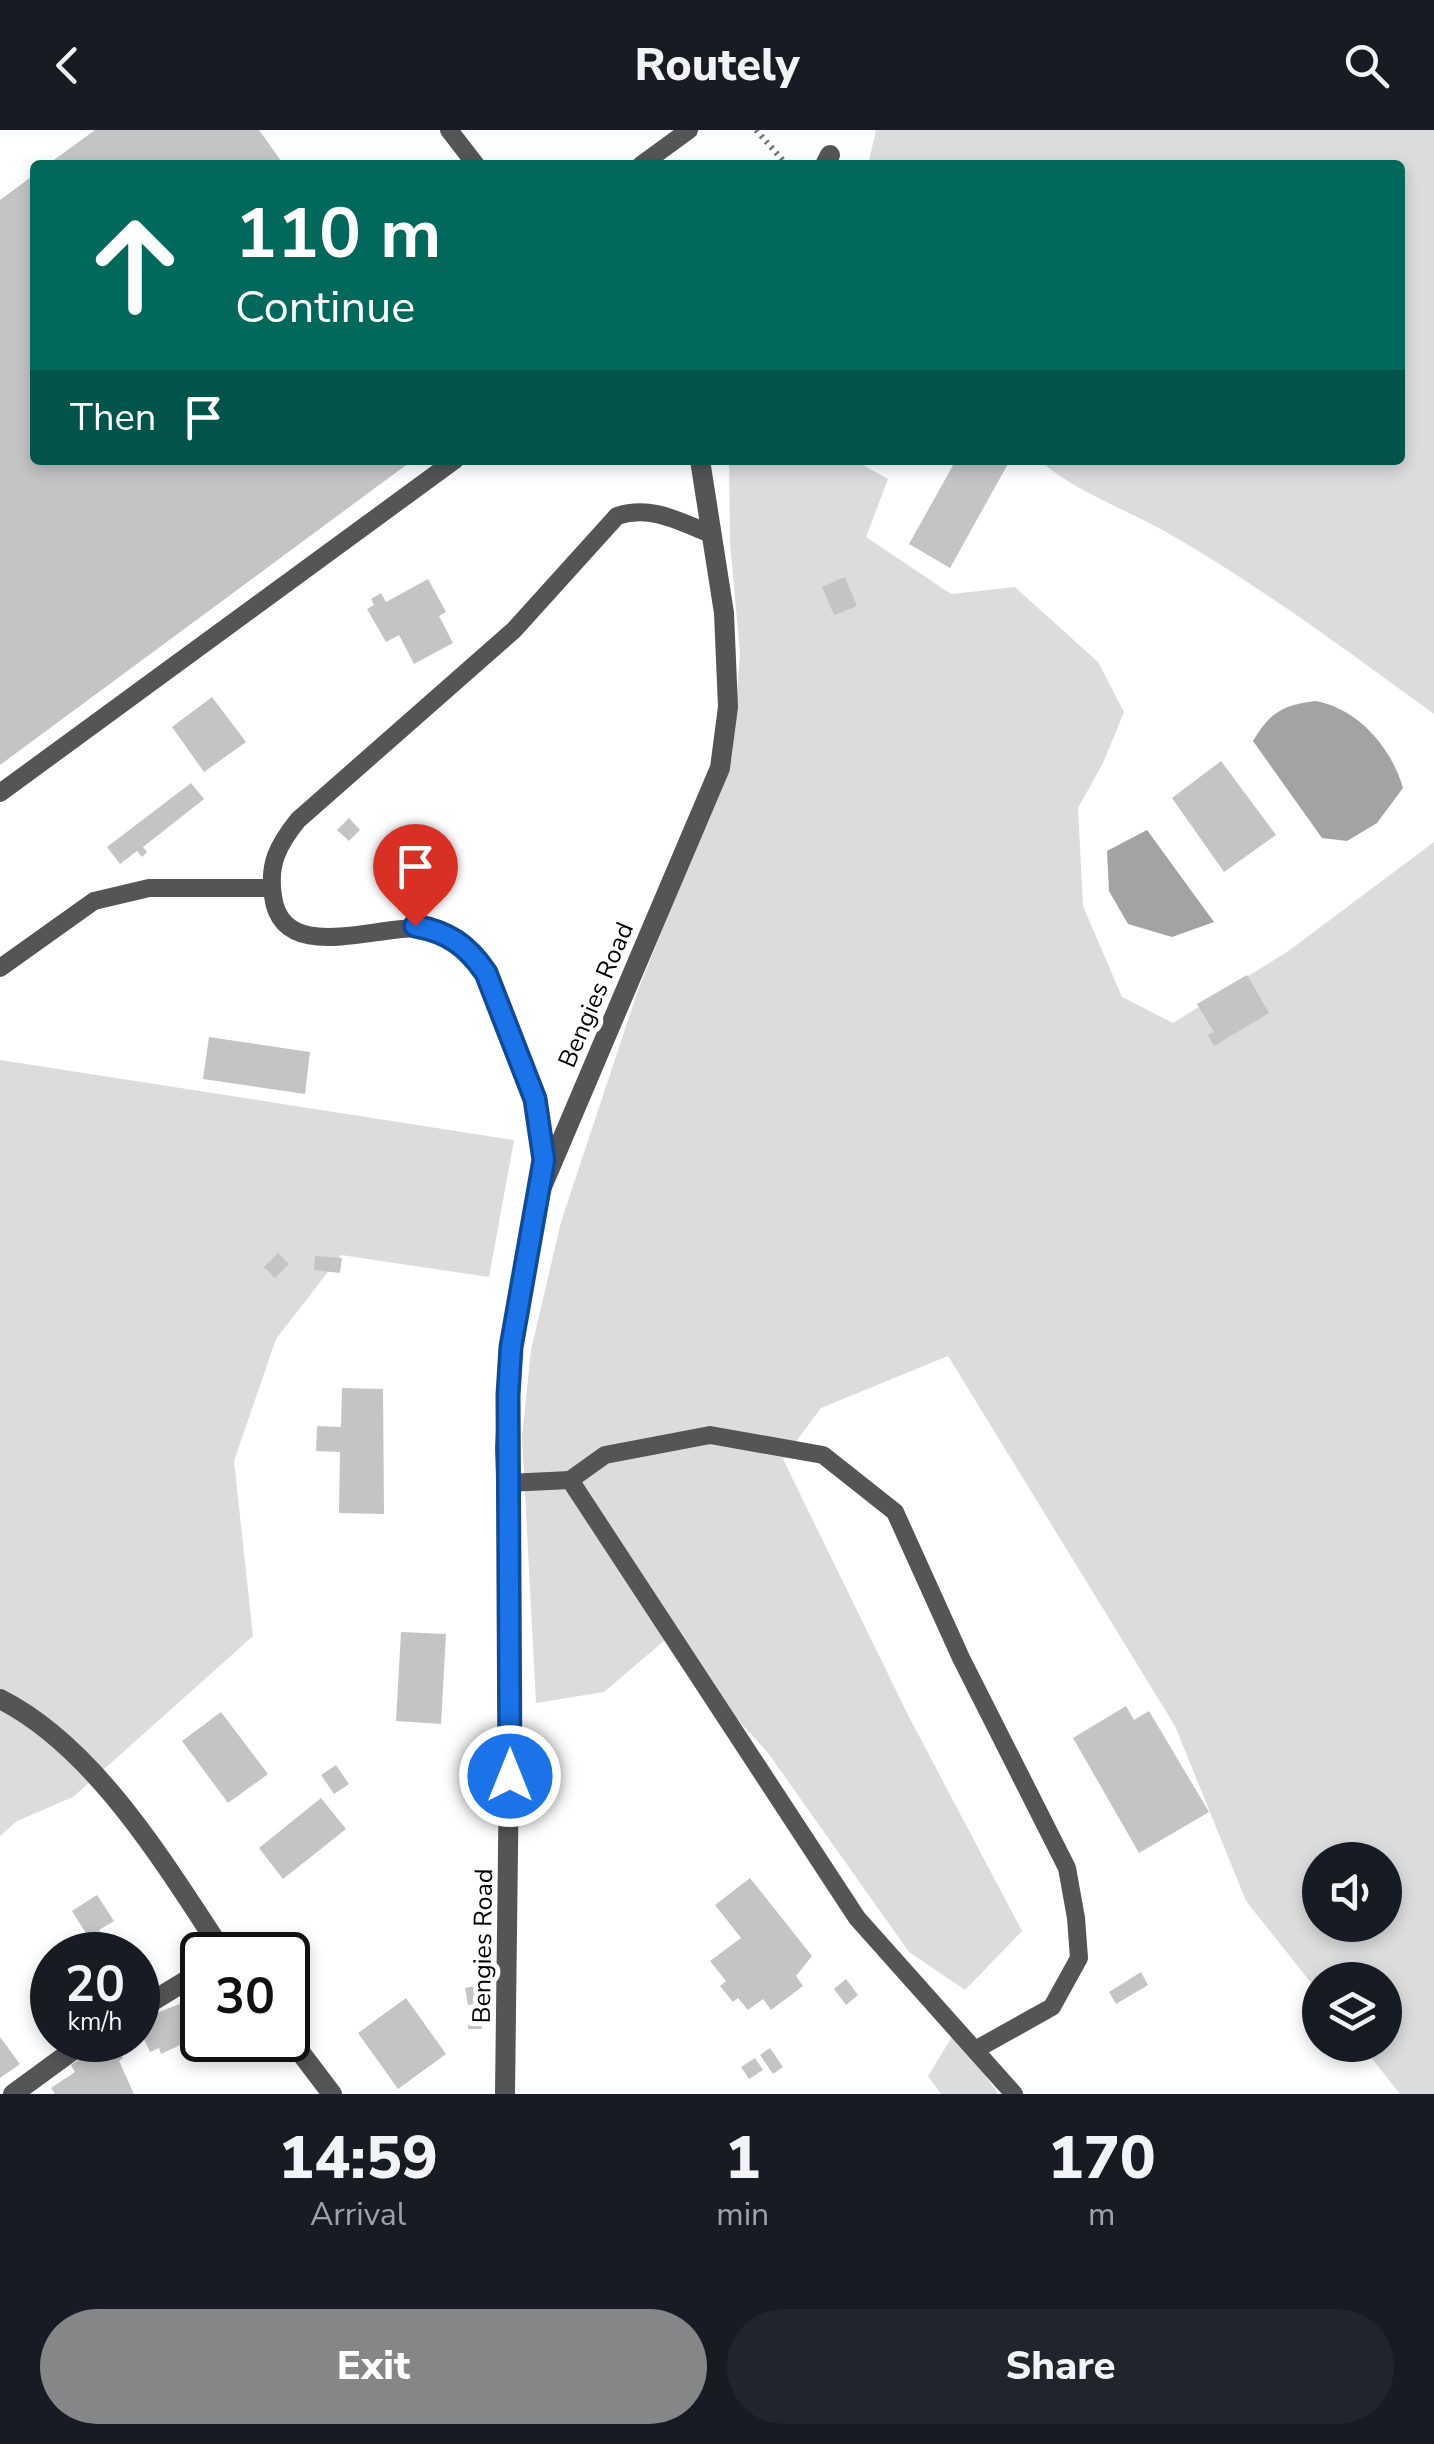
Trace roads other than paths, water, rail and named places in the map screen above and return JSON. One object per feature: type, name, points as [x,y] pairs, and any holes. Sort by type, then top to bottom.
[{"type":"street","name":"Bengies Road","points":[[504,2094],[511,1606],[506,1483],[511,1347],[542,1190],[720,768],[728,707],[724,613],[701,465]]},
{"type":"street","points":[[0,1699],[67,1750],[144,1834],[210,1932]]},
{"type":"street","points":[[13,2094],[57,2062]]},
{"type":"street","points":[[308,2062],[332,2094]]},
{"type":"lane","points":[[449,130],[472,160]]},
{"type":"lane","points":[[648,160],[689,130]]},
{"type":"lane","points":[[0,793],[449,465]]},
{"type":"lane","points":[[542,1190],[542,1129],[535,1099],[486,973],[471,951],[437,930],[415,926],[356,938],[330,938],[300,931],[285,922],[274,906],[272,888],[278,844],[298,820],[514,630],[618,516],[634,510],[658,512],[709,534]]},
{"type":"lane","points":[[0,968],[94,901],[149,888],[272,888]]},
{"type":"lane","points":[[506,1483],[570,1480],[605,1455],[710,1435],[823,1455],[895,1512],[961,1658],[1067,1868],[1076,1918],[1079,1958],[1052,2007],[975,2050]]},
{"type":"lane","points":[[570,1480],[857,1918],[1014,2094]]}]
